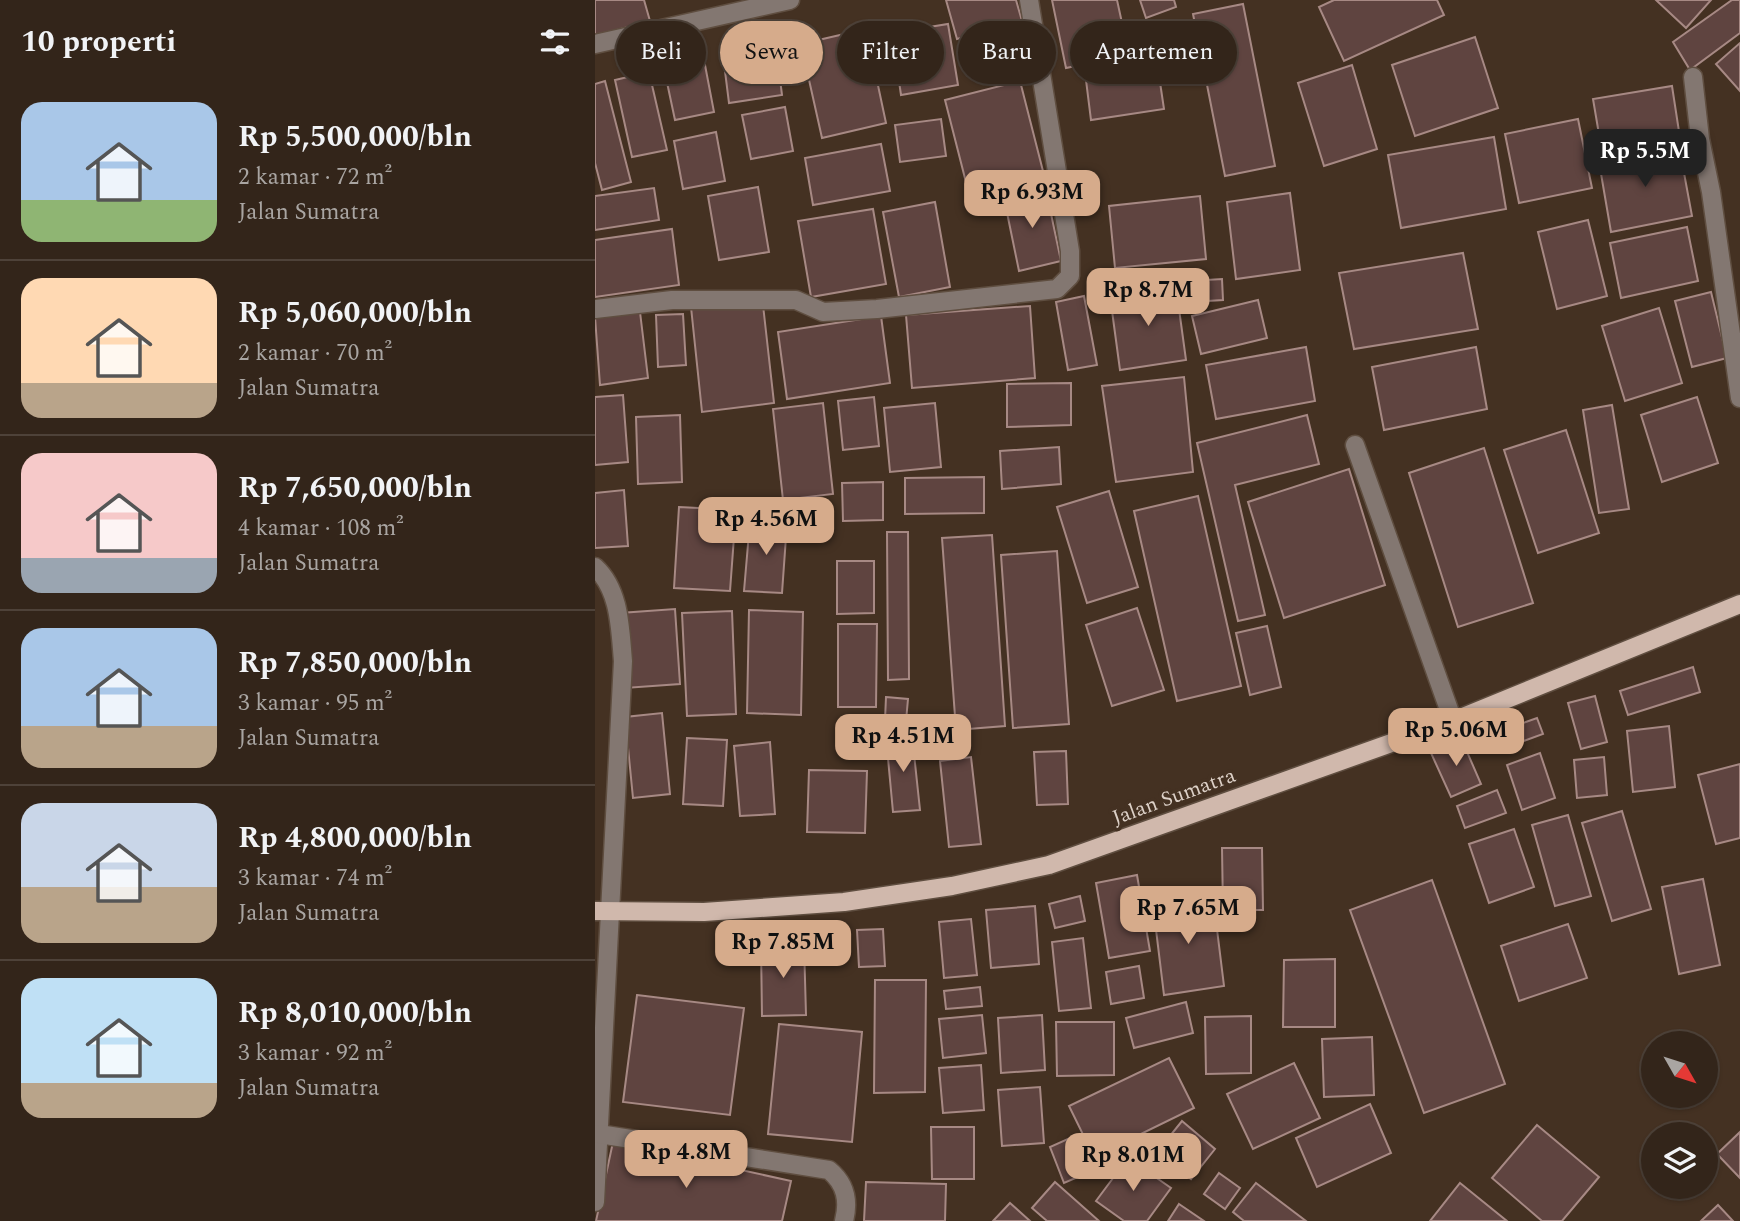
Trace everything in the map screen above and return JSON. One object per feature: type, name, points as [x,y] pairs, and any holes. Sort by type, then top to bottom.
[{"type":"main road","name":"Jalan Sumatra","points":[[603,911],[704,912],[844,902],[952,886],[1037,868],[1453,721],[1740,604]]},
{"type":"street","points":[[595,44],[749,5],[790,0]]},
{"type":"street","points":[[595,309],[672,300],[796,300],[823,312],[877,309],[1057,289],[1070,276],[1070,251],[1029,0]]},
{"type":"street","points":[[1693,77],[1740,398]]},
{"type":"street","points":[[1355,445],[1453,721]]},
{"type":"street","points":[[595,567],[608,579],[619,619],[623,661],[603,911],[599,1134],[595,1202]]},
{"type":"street","points":[[599,1134],[829,1170],[838,1179],[848,1200],[844,1221]]},
{"type":"building","points":[[595,0],[644,0],[650,21],[616,21],[616,30],[595,36]]},
{"type":"building","points":[[946,0],[1016,0],[1022,21],[958,21],[957,39]]},
{"type":"building","points":[[1052,0],[1117,0],[1122,21],[1070,21],[1070,67],[1066,68]]},
{"type":"building","points":[[1140,0],[1174,0],[1176,7],[1146,18]]},
{"type":"building","points":[[1334,0],[1437,0],[1444,15],[1344,61],[1319,7]]},
{"type":"building","points":[[1656,0],[1711,0],[1686,28]]},
{"type":"building","points":[[1732,0],[1740,0],[1740,33],[1690,70],[1673,42]]},
{"type":"building","points":[[1243,4],[1275,166],[1225,176],[1207,84],[1237,84],[1237,21],[1194,21],[1193,14]]},
{"type":"building","points":[[948,24],[958,85],[901,95],[899,84],[944,84],[944,25]]},
{"type":"building","points":[[837,36],[837,84],[878,84],[886,123],[822,138],[810,84],[823,84],[823,39]]},
{"type":"building","points":[[1475,37],[1498,108],[1415,136],[1392,65]]},
{"type":"building","points":[[1740,43],[1740,91],[1716,64]]},
{"type":"building","points":[[1352,65],[1377,149],[1324,166],[1298,83]]},
{"type":"building","points":[[706,70],[714,112],[675,120],[667,84],[706,84]]},
{"type":"building","points":[[615,80],[616,84],[652,84],[667,150],[632,157]]},
{"type":"building","points":[[605,81],[631,182],[602,190],[595,163],[595,84]]},
{"type":"building","points":[[727,84],[781,84],[782,95],[729,103]]},
{"type":"building","points":[[1008,84],[1021,84],[1044,175],[969,194],[945,100]]},
{"type":"building","points":[[1086,84],[1160,84],[1164,109],[1091,120]]},
{"type":"building","points":[[1672,86],[1680,138],[1602,152],[1593,99]]},
{"type":"building","points":[[785,107],[793,151],[751,159],[742,115]]},
{"type":"building","points":[[941,119],[946,156],[900,162],[895,125]]},
{"type":"building","points":[[1578,119],[1592,188],[1519,203],[1505,134]]},
{"type":"building","points":[[716,132],[725,181],[683,189],[674,141]]},
{"type":"building","points":[[1494,137],[1506,209],[1401,228],[1388,155]]},
{"type":"building","points":[[881,144],[890,191],[813,205],[805,158]]},
{"type":"building","points":[[1679,146],[1692,216],[1611,232],[1599,162]]},
{"type":"building","points":[[758,187],[769,252],[719,260],[708,196]]},
{"type":"building","points":[[654,188],[659,220],[595,230],[595,196]]},
{"type":"building","points":[[1046,190],[1061,261],[1019,271],[1004,198]]},
{"type":"building","points":[[1290,193],[1300,270],[1236,279],[1227,202]]},
{"type":"building","points":[[1200,196],[1206,259],[1115,268],[1109,206]]},
{"type":"building","points":[[935,202],[950,287],[899,297],[883,212]]},
{"type":"building","points":[[873,209],[886,284],[811,297],[798,221]]},
{"type":"building","points":[[1588,220],[1607,296],[1557,309],[1538,232]]},
{"type":"building","points":[[1687,227],[1698,281],[1621,298],[1610,243]]},
{"type":"building","points":[[672,229],[679,285],[595,297],[595,240]]},
{"type":"building","points":[[1463,253],[1478,329],[1354,349],[1339,273]]},
{"type":"building","points":[[1222,279],[1223,300],[1191,302],[1190,281]]},
{"type":"building","points":[[1176,287],[1186,360],[1120,370],[1110,296]]},
{"type":"building","points":[[1711,292],[1727,358],[1692,367],[1675,301]]},
{"type":"building","points":[[1084,296],[1097,365],[1068,370],[1056,302]]},
{"type":"building","points":[[1258,300],[1267,338],[1201,354],[1192,316]]},
{"type":"building","points":[[763,305],[774,403],[702,412],[691,307]]},
{"type":"building","points":[[1030,306],[1035,378],[912,388],[906,315]]},
{"type":"building","points":[[1659,308],[1682,383],[1625,401],[1602,326]]},
{"type":"building","points":[[640,312],[648,378],[600,385],[595,317]]},
{"type":"building","points":[[683,314],[686,365],[658,367],[656,315]]},
{"type":"building","points":[[881,316],[890,383],[787,399],[778,332]]},
{"type":"building","points":[[1306,347],[1315,401],[1216,419],[1206,365]]},
{"type":"building","points":[[1476,347],[1487,409],[1384,430],[1372,367]]},
{"type":"building","points":[[1184,377],[1193,472],[1116,482],[1102,386]]},
{"type":"building","points":[[1071,383],[1071,425],[1007,427],[1007,384]]},
{"type":"building","points":[[623,395],[628,462],[595,465],[595,397]]},
{"type":"building","points":[[874,397],[879,446],[843,450],[838,401]]},
{"type":"building","points":[[1697,397],[1718,463],[1662,482],[1641,415]]},
{"type":"building","points":[[823,403],[833,494],[783,500],[773,409]]},
{"type":"building","points":[[935,403],[941,467],[890,472],[884,408]]},
{"type":"building","points":[[1612,405],[1629,509],[1599,513],[1583,410]]},
{"type":"building","points":[[680,415],[682,482],[638,484],[636,417]]},
{"type":"building","points":[[1307,415],[1319,464],[1235,485],[1265,615],[1238,621],[1197,443]]},
{"type":"building","points":[[1566,430],[1599,533],[1538,553],[1504,450]]},
{"type":"building","points":[[1059,447],[1061,484],[1002,489],[1000,451]]},
{"type":"building","points":[[1484,448],[1533,603],[1458,627],[1409,473]]},
{"type":"building","points":[[1349,469],[1385,585],[1284,618],[1248,502]]},
{"type":"building","points":[[984,477],[984,513],[905,514],[905,478]]},
{"type":"building","points":[[883,482],[883,520],[843,521],[842,483]]},
{"type":"building","points":[[624,490],[628,546],[595,548],[595,493]]},
{"type":"building","points":[[1109,491],[1138,587],[1087,603],[1057,507]]},
{"type":"building","points":[[1198,496],[1241,686],[1177,701],[1134,511]]},
{"type":"building","points":[[679,507],[736,510],[730,591],[674,588]]},
{"type":"building","points":[[750,521],[787,523],[782,593],[744,591]]},
{"type":"building","points":[[887,532],[908,532],[909,679],[888,680]]},
{"type":"building","points":[[992,535],[1005,726],[956,730],[942,538]]},
{"type":"building","points":[[1057,551],[1069,724],[1013,728],[1001,555]]},
{"type":"building","points":[[837,561],[874,561],[874,613],[837,614]]},
{"type":"building","points":[[1137,608],[1164,690],[1112,706],[1086,625]]},
{"type":"building","points":[[675,609],[680,684],[625,688],[620,613]]},
{"type":"building","points":[[749,610],[803,612],[801,715],[747,713]]},
{"type":"building","points":[[732,611],[736,714],[687,716],[682,613]]},
{"type":"building","points":[[838,624],[877,624],[876,707],[838,707]]},
{"type":"building","points":[[1267,626],[1281,687],[1250,695],[1236,633]]},
{"type":"building","points":[[1693,667],[1700,692],[1628,715],[1620,691]]},
{"type":"building","points":[[1595,696],[1607,742],[1581,749],[1568,703]]},
{"type":"building","points":[[886,697],[908,699],[906,721],[885,720]]},
{"type":"building","points":[[662,713],[670,794],[633,798],[625,717]]},
{"type":"building","points":[[1537,718],[1543,734],[1504,748],[1498,732]]},
{"type":"building","points":[[1669,726],[1675,787],[1633,792],[1627,731]]},
{"type":"building","points":[[912,735],[920,810],[893,812],[886,737]]},
{"type":"building","points":[[687,738],[727,740],[723,806],[683,804]]},
{"type":"building","points":[[1461,738],[1481,784],[1451,797],[1431,753]]},
{"type":"building","points":[[770,742],[775,814],[740,816],[734,746]]},
{"type":"building","points":[[1066,751],[1068,804],[1037,805],[1034,752]]},
{"type":"building","points":[[1540,753],[1555,798],[1522,810],[1507,765]]},
{"type":"building","points":[[971,757],[981,844],[949,847],[940,761]]},
{"type":"building","points":[[1604,757],[1607,795],[1577,798],[1574,760]]},
{"type":"building","points":[[1740,764],[1740,838],[1716,844],[1698,775]]},
{"type":"building","points":[[809,770],[867,771],[865,833],[807,832]]},
{"type":"building","points":[[1497,790],[1506,813],[1465,828],[1457,806]]},
{"type":"building","points":[[1622,811],[1651,909],[1612,921],[1582,823]]},
{"type":"building","points":[[1568,815],[1591,896],[1555,906],[1532,825]]},
{"type":"building","points":[[1514,829],[1534,887],[1489,903],[1469,844]]},
{"type":"building","points":[[1222,848],[1262,848],[1263,910],[1223,910]]},
{"type":"building","points":[[1137,875],[1150,951],[1109,958],[1096,883]]},
{"type":"building","points":[[1703,879],[1720,965],[1679,974],[1662,887]]},
{"type":"building","points":[[1432,880],[1505,1084],[1424,1113],[1350,910]]},
{"type":"building","points":[[1080,896],[1085,921],[1055,928],[1049,904]]},
{"type":"building","points":[[1213,897],[1224,986],[1164,995],[1153,905]]},
{"type":"building","points":[[1035,906],[1039,964],[991,968],[986,910]]},
{"type":"building","points":[[971,919],[977,975],[944,978],[939,922]]},
{"type":"building","points":[[1568,924],[1587,978],[1519,1001],[1501,946]]},
{"type":"building","points":[[883,929],[885,966],[859,967],[857,930]]},
{"type":"building","points":[[1083,938],[1091,1008],[1059,1011],[1052,942]]},
{"type":"building","points":[[804,944],[806,1015],[762,1016],[761,946]]},
{"type":"building","points":[[1335,959],[1335,1027],[1283,1027],[1284,960]]},
{"type":"building","points":[[1139,966],[1144,998],[1111,1004],[1106,972]]},
{"type":"building","points":[[875,980],[926,980],[925,1092],[874,1093]]},
{"type":"building","points":[[980,987],[982,1006],[946,1009],[944,991]]},
{"type":"building","points":[[637,995],[744,1008],[730,1115],[623,1102]]},
{"type":"building","points":[[1186,1002],[1193,1033],[1134,1048],[1126,1018]]},
{"type":"building","points":[[982,1015],[986,1053],[943,1058],[939,1019]]},
{"type":"building","points":[[1042,1015],[1045,1070],[1001,1073],[998,1018]]},
{"type":"building","points":[[1251,1016],[1251,1073],[1206,1074],[1205,1017]]},
{"type":"building","points":[[1056,1022],[1114,1022],[1114,1075],[1057,1076]]},
{"type":"building","points":[[779,1024],[862,1032],[852,1142],[768,1134]]},
{"type":"building","points":[[1372,1037],[1374,1095],[1324,1097],[1322,1039]]},
{"type":"building","points":[[1169,1058],[1194,1108],[1094,1157],[1069,1106]]},
{"type":"building","points":[[1294,1063],[1320,1118],[1253,1149],[1227,1094]]},
{"type":"building","points":[[981,1065],[984,1110],[943,1113],[939,1068]]},
{"type":"building","points":[[1040,1087],[1044,1143],[1002,1146],[998,1090]]},
{"type":"building","points":[[1370,1104],[1391,1153],[1317,1187],[1296,1138]]},
{"type":"building","points":[[1182,1121],[1215,1149],[1191,1179],[1157,1152]]},
{"type":"building","points":[[1537,1125],[1599,1177],[1562,1221],[1542,1221],[1492,1178]]},
{"type":"building","points":[[931,1127],[974,1127],[974,1179],[932,1179]]},
{"type":"building","points":[[1740,1132],[1740,1178],[1718,1155]]},
{"type":"building","points":[[1070,1138],[1085,1174],[1064,1183],[1050,1147]]},
{"type":"building","points":[[613,1142],[791,1181],[782,1221],[596,1221]]},
{"type":"building","points":[[1128,1158],[1171,1188],[1147,1221],[1124,1221],[1096,1201]]},
{"type":"building","points":[[1219,1173],[1240,1188],[1225,1209],[1204,1194]]},
{"type":"building","points":[[866,1182],[946,1184],[945,1221],[864,1221]]},
{"type":"building","points":[[1055,1182],[1099,1221],[1047,1221],[1032,1208]]},
{"type":"building","points":[[1256,1183],[1306,1221],[1244,1221],[1233,1212]]},
{"type":"building","points":[[1460,1183],[1507,1221],[1430,1221]]},
{"type":"building","points":[[1010,1203],[1030,1221],[993,1221]]},
{"type":"building","points":[[1179,1204],[1204,1221],[1168,1221]]},
{"type":"building","points":[[1718,1205],[1733,1221],[1701,1221]]}]
